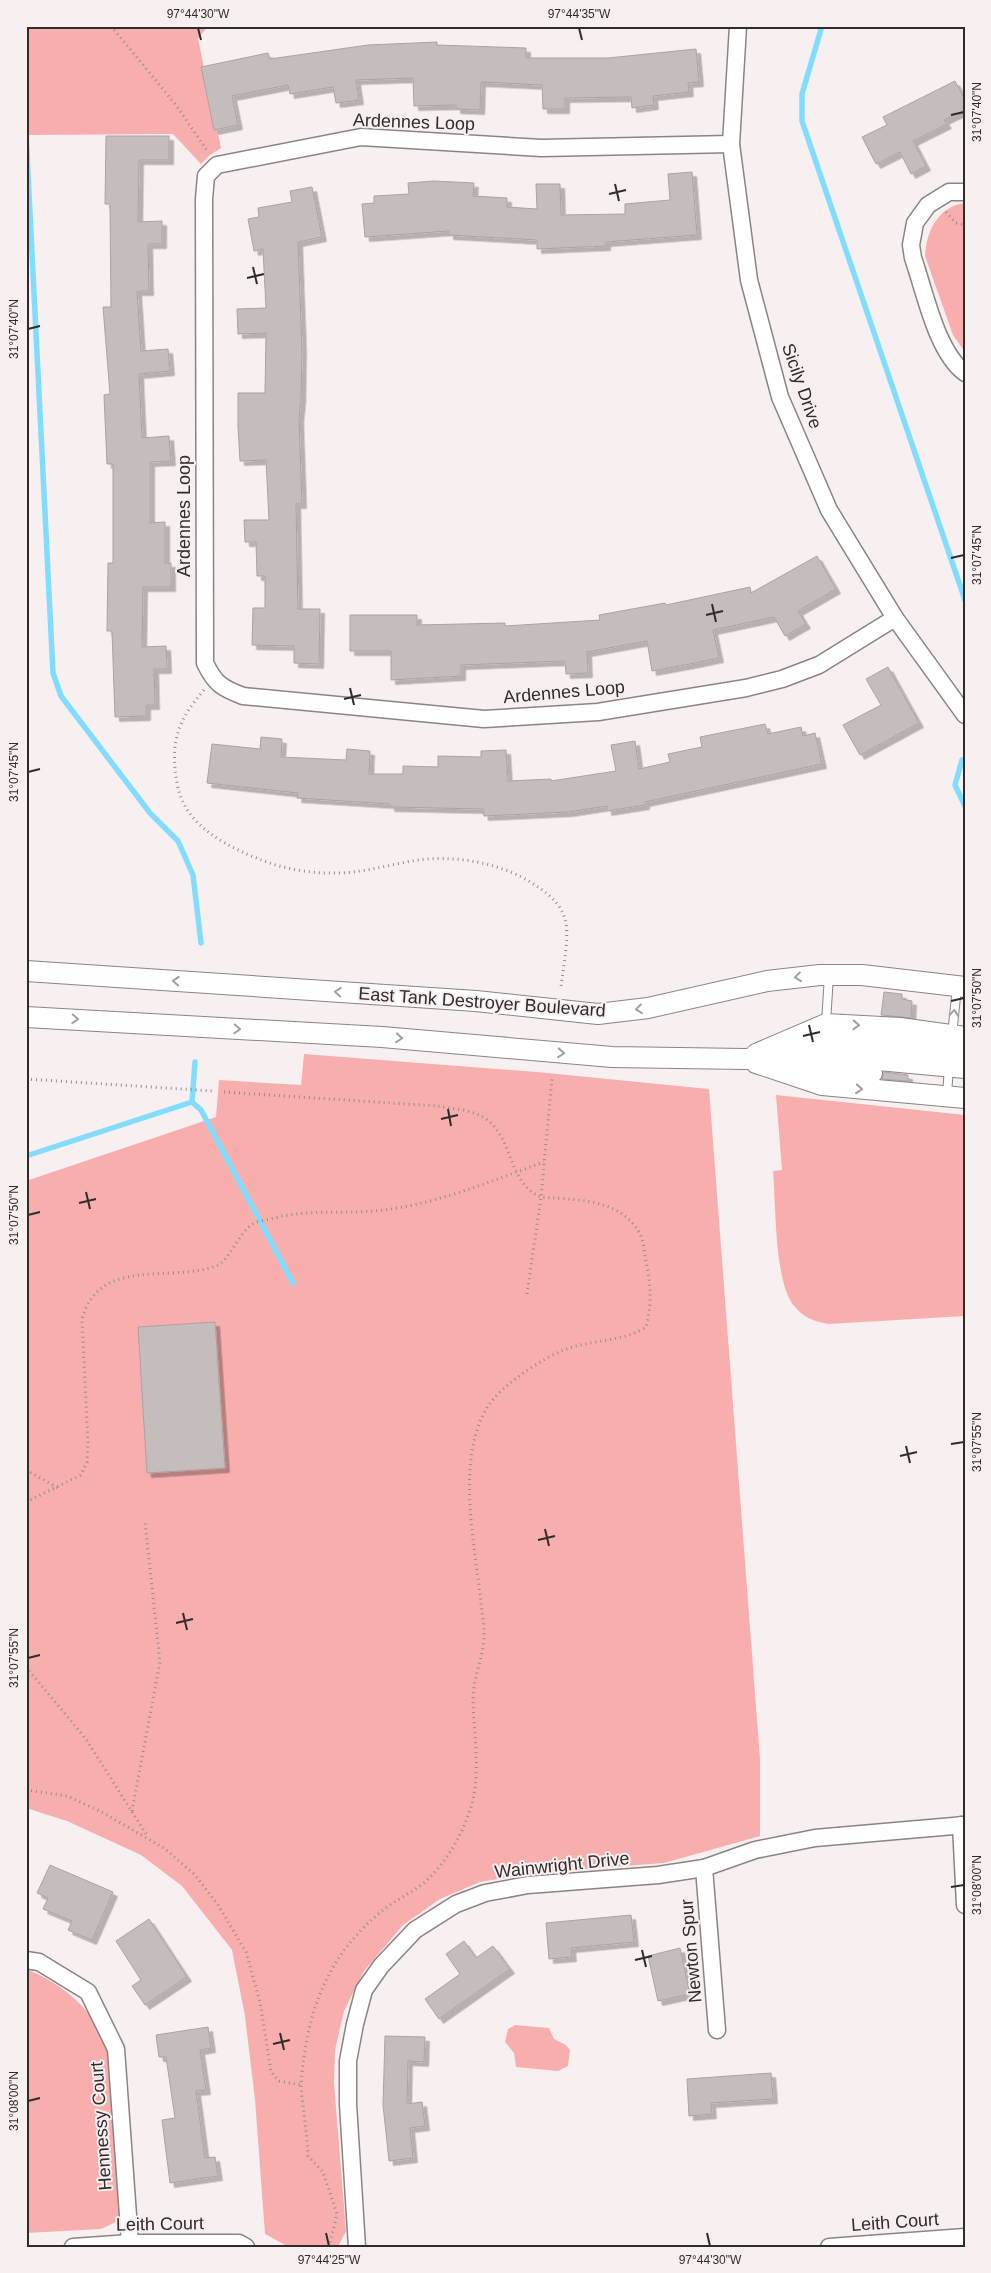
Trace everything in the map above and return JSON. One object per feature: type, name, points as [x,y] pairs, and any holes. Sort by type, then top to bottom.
[{"type":"street","name":"Sicily Drive","points":[[738,26],[731,144],[749,280],[780,397],[829,510],[895,618],[965,715]]},
{"type":"street","name":"Ardennes Loop","points":[[731,144],[541,148],[361,137],[217,165],[206,176],[204,199],[204,663],[212,680],[225,689],[243,696],[484,719],[598,712],[746,688],[782,679],[819,665],[895,618]]},
{"type":"street","points":[[965,192],[948,192],[928,205],[915,223],[911,245],[913,258],[941,340],[949,356],[965,373]]},
{"type":"street","name":"East Tank Destroyer Boulevard","points":[[26,971],[476,1001],[598,1014],[648,1008],[767,981],[829,975],[862,975],[961,987]]},
{"type":"street","points":[[26,1016],[382,1037],[612,1057],[745,1059],[824,1054],[957,1067]]},
{"type":"street","points":[[745,1059],[824,1054],[900,1028],[957,1067]]},
{"type":"street","points":[[745,1059],[824,1054],[957,1067]]},
{"type":"street","points":[[963,1825],[965,1905]]},
{"type":"street","name":"Wainwright Drive","points":[[357,2247],[348,2104],[348,2061],[364,1990],[388,1958],[415,1930],[456,1904],[485,1893],[528,1885],[658,1875],[704,1868],[756,1850],[815,1838],[963,1825]]},
{"type":"street","name":"Newton Spur","points":[[704,1868],[718,2030]]},
{"type":"street","name":"Hennessy Court","points":[[26,1960],[39,1962],[88,1992],[116,2049],[130,2243]]},
{"type":"street","name":"Leith Court","points":[[829,2247],[965,2237]]},
{"type":"street","name":"Leith Court","points":[[73,2247],[130,2243],[239,2243],[246,2247]]},
{"type":"lane","points":[[824,1054],[829,975]]},
{"type":"lane","points":[[957,1067],[961,987]]},
{"type":"path","points":[[111,26],[176,105],[217,165]]},
{"type":"path","points":[[938,198],[950,218],[961,226],[965,225]]},
{"type":"path","points":[[212,680],[193,702],[178,728],[174,743],[173,755],[177,786],[185,807],[199,826],[255,858],[292,869],[348,873],[372,870],[412,860],[459,859],[486,864],[527,880],[547,893],[559,907],[565,919],[566,930],[561,987]]},
{"type":"path","points":[[527,1294],[541,1197],[552,1078]]},
{"type":"path","points":[[26,1079],[213,1092]]},
{"type":"path","points":[[224,1092],[437,1106],[469,1111],[486,1119],[498,1131],[506,1144],[516,1172],[525,1187],[532,1194],[541,1197],[604,1205],[623,1213],[639,1232],[648,1273],[651,1308],[646,1327],[632,1335],[565,1349],[535,1366],[505,1387],[489,1405],[477,1433],[469,1472],[484,1638],[472,1699],[476,1732],[476,1777],[471,1806],[454,1847],[427,1880],[385,1909],[360,1930],[342,1952],[319,1992],[306,2044],[301,2085],[308,2129],[308,2156],[323,2172],[337,2214],[329,2247]]},
{"type":"path","points":[[26,1502],[58,1488],[81,1475],[86,1462],[88,1444],[82,1319],[86,1304],[102,1287],[126,1277],[201,1270],[218,1266],[239,1237],[253,1224],[300,1212],[382,1210],[422,1203],[449,1197],[544,1162]]},
{"type":"path","points":[[26,1470],[58,1488]]},
{"type":"path","points":[[132,1811],[160,1662],[145,1522]]},
{"type":"path","points":[[26,1667],[86,1739],[149,1838]]},
{"type":"path","points":[[26,1790],[66,1796],[100,1811],[164,1848],[195,1875],[218,1905],[246,1952],[260,2002],[271,2072],[279,2081],[301,2085]]},
{"type":"shaded area","points":[[26,26],[208,26],[198,39],[221,148],[201,164],[173,134],[26,135]]},
{"type":"shaded area","points":[[965,203],[965,352],[953,335],[925,256],[928,238],[935,222],[948,209]]},
{"type":"shaded area","points":[[304,1054],[537,1072],[709,1089],[760,1759],[760,1836],[664,1863],[533,1873],[480,1882],[440,1899],[403,1925],[364,1971],[344,2011],[335,2050],[334,2083],[346,2231],[338,2247],[289,2247],[265,2234],[255,2100],[245,2016],[232,1950],[182,1886],[141,1855],[67,1821],[26,1808],[26,1181],[216,1117],[219,1080],[301,1085]]},
{"type":"shaded area","points":[[776,1095],[965,1115],[965,1316],[828,1324],[818,1322],[802,1314],[795,1307],[788,1296],[783,1281],[777,1243],[773,1171],[782,1170]]},
{"type":"shaded area","points":[[26,1969],[55,1984],[80,2004],[91,2016],[105,2045],[111,2074],[120,2210],[118,2221],[101,2229],[26,2233]]},
{"type":"shaded area","points":[[515,2025],[549,2028],[554,2039],[566,2045],[570,2050],[568,2066],[558,2071],[516,2067],[514,2053],[505,2042],[508,2029]]},
{"type":"building","points":[[437,42],[437,45],[526,48],[526,58],[608,58],[696,49],[699,82],[688,83],[689,92],[653,96],[654,105],[632,108],[631,97],[565,98],[565,109],[543,109],[542,85],[481,82],[480,110],[456,109],[456,105],[414,106],[413,78],[356,80],[359,100],[336,103],[333,87],[290,94],[288,85],[232,96],[238,125],[214,130],[201,67],[268,53],[270,59],[368,45]]},
{"type":"building","points":[[955,81],[965,100],[965,110],[944,120],[947,124],[913,141],[926,166],[911,174],[900,152],[876,164],[862,137],[887,125],[883,117]]},
{"type":"building","points":[[106,136],[169,136],[169,160],[139,160],[138,222],[162,221],[162,244],[148,244],[149,291],[137,291],[141,351],[168,349],[170,371],[139,374],[142,438],[169,436],[171,461],[150,462],[150,523],[165,522],[165,563],[171,563],[171,587],[143,587],[142,647],[166,646],[167,669],[154,669],[155,705],[146,705],[146,716],[115,717],[112,631],[107,631],[108,563],[113,563],[113,464],[107,464],[104,395],[110,394],[103,307],[111,307],[110,204],[105,204]]},
{"type":"building","points":[[692,172],[697,235],[606,242],[606,246],[537,249],[537,240],[449,235],[449,231],[365,237],[362,204],[374,203],[374,196],[409,194],[408,183],[434,181],[474,183],[473,196],[507,198],[507,207],[537,209],[536,184],[560,184],[561,215],[625,214],[625,204],[670,200],[668,174]]},
{"type":"building","points":[[312,187],[322,237],[298,242],[302,349],[299,418],[302,504],[296,504],[298,609],[320,609],[319,664],[294,663],[294,646],[252,645],[253,608],[265,608],[265,576],[257,576],[256,542],[245,542],[244,520],[269,520],[266,460],[240,461],[238,427],[238,393],[265,393],[266,333],[238,334],[237,309],[266,308],[263,249],[254,251],[248,219],[259,217],[258,208],[292,202],[290,191]]},
{"type":"building","points":[[817,556],[836,589],[798,611],[806,624],[785,636],[774,617],[713,630],[719,658],[690,664],[652,671],[647,641],[587,652],[588,673],[566,674],[565,661],[461,665],[461,676],[391,680],[391,651],[350,651],[350,615],[417,615],[417,625],[505,623],[505,626],[600,620],[599,615],[665,603],[666,605],[750,587],[751,593]]},
{"type":"building","points":[[888,667],[919,723],[860,755],[843,725],[881,705],[866,679]]},
{"type":"building","points":[[765,724],[768,734],[801,727],[803,736],[815,733],[822,764],[645,802],[645,805],[607,811],[607,806],[568,812],[484,816],[483,809],[390,807],[390,804],[297,798],[298,793],[207,783],[212,744],[260,749],[261,737],[282,739],[281,757],[346,760],[347,749],[370,751],[369,774],[403,774],[403,766],[438,767],[438,756],[481,757],[481,751],[506,750],[508,781],[551,779],[551,781],[616,771],[611,745],[635,741],[639,769],[670,762],[668,754],[702,747],[700,737]]},
{"type":"building","points":[[884,992],[902,994],[902,999],[912,1001],[911,1018],[881,1015]]},
{"type":"building","points":[[884,1072],[908,1075],[908,1081],[882,1079]]},
{"type":"building","points":[[215,1322],[225,1468],[147,1473],[138,1327]]},
{"type":"building","points":[[50,1865],[113,1892],[92,1940],[68,1930],[72,1921],[43,1909],[48,1898],[37,1893]]},
{"type":"building","points":[[631,1915],[634,1942],[571,1948],[572,1957],[549,1959],[546,1923]]},
{"type":"building","points":[[149,1919],[187,1977],[145,2005],[132,1986],[141,1980],[116,1941]]},
{"type":"building","points":[[464,1941],[476,1958],[493,1946],[510,1969],[439,2019],[425,1999],[460,1974],[446,1954]]},
{"type":"building","points":[[680,1948],[690,1994],[658,2001],[648,1956]]},
{"type":"building","points":[[208,2027],[211,2048],[200,2050],[206,2090],[196,2091],[205,2158],[215,2157],[218,2176],[170,2183],[162,2120],[175,2118],[166,2057],[159,2057],[156,2035]]},
{"type":"building","points":[[385,2036],[425,2037],[424,2062],[408,2061],[407,2104],[422,2102],[425,2126],[410,2128],[413,2158],[389,2161],[383,2105]]},
{"type":"building","points":[[771,2073],[773,2099],[711,2103],[712,2114],[689,2116],[687,2079]]},
{"type":"waterway","points":[[822,26],[802,94],[802,121],[965,600]]},
{"type":"waterway","points":[[26,133],[53,673],[61,696],[150,813],[178,841],[193,875],[201,943]]},
{"type":"waterway","points":[[962,760],[955,785],[965,806]]},
{"type":"waterway","points":[[26,1156],[192,1102],[195,1062]]},
{"type":"waterway","points":[[192,1102],[201,1110],[293,1283]]}]
